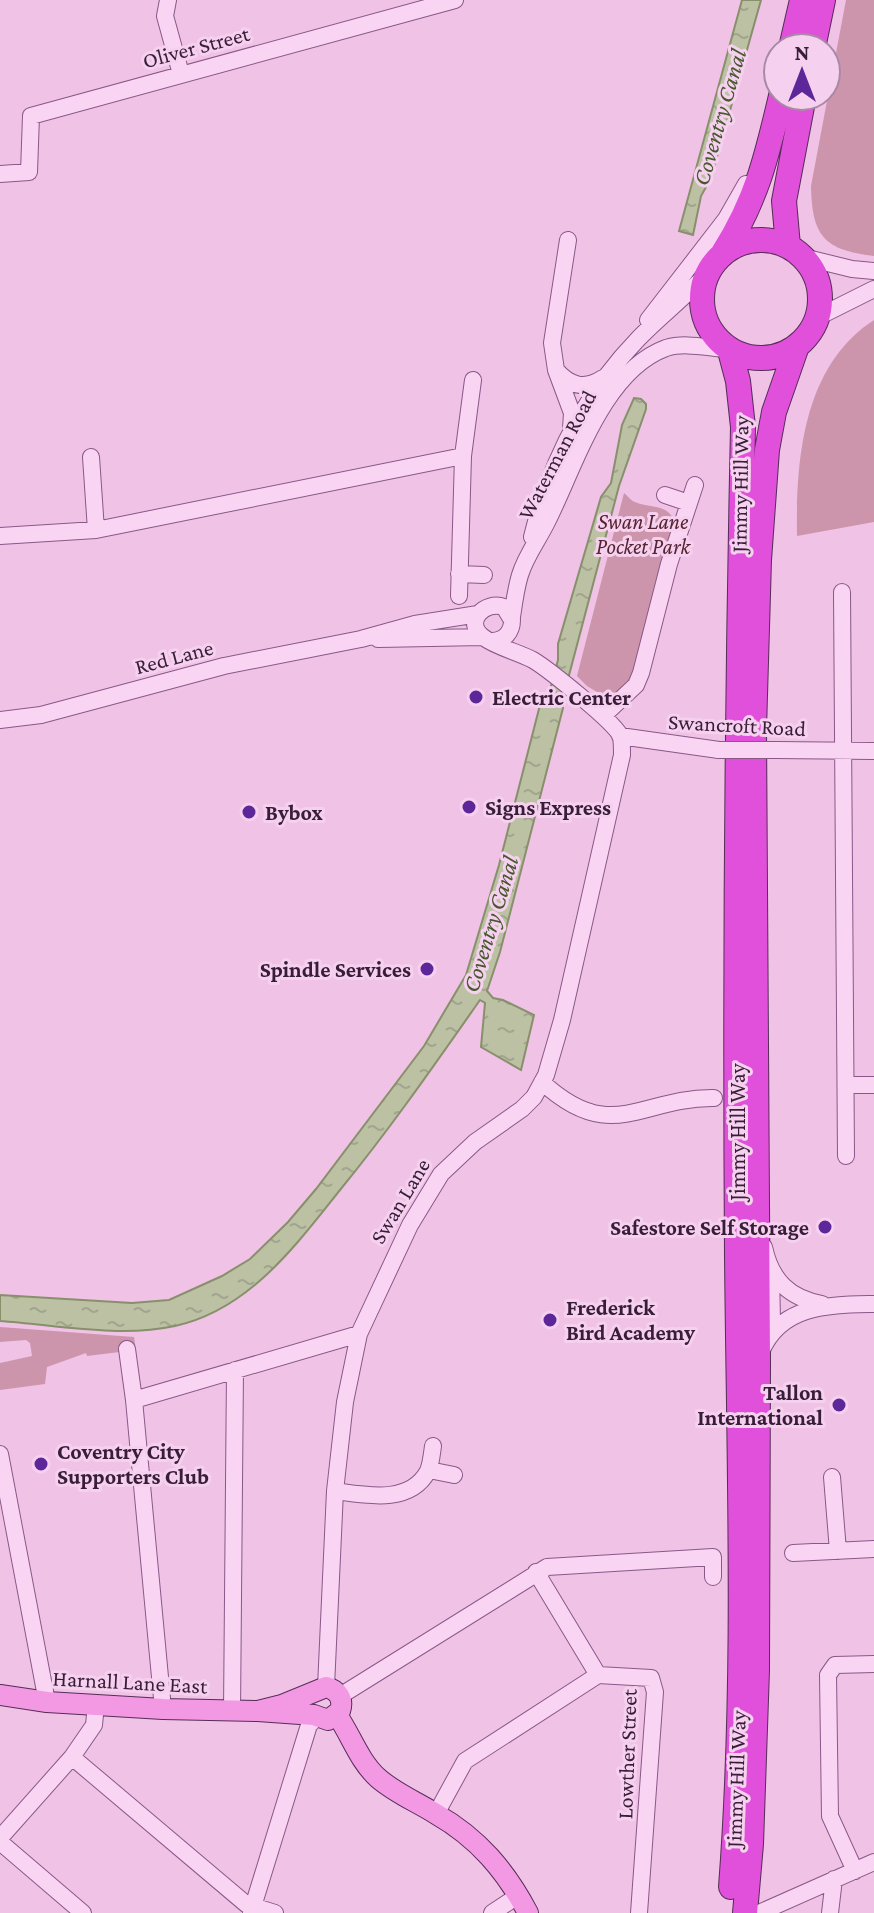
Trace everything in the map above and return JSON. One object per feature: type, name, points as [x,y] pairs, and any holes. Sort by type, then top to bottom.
[{"type":"highway","points":[[795,32],[802,0]]},
{"type":"highway","points":[[816,32],[823,0]]},
{"type":"highway","points":[[774,112],[756,190],[702,291],[702,311],[712,333],[728,350],[749,358],[770,358],[797,346],[808,336],[818,317],[819,284],[792,243],[784,201],[801,112]]},
{"type":"highway","points":[[720,256],[740,244],[759,240],[792,243]]},
{"type":"highway","name":"Jimmy Hill Way","points":[[755,1913],[751,1844],[762,1351],[756,1206],[754,729],[759,560],[767,450],[774,412],[797,346]]},
{"type":"highway","name":"Jimmy Hill Way","points":[[728,350],[738,381],[743,427],[736,816],[740,1614],[729,1913]]},
{"type":"main road","name":"Harnall Lane East","points":[[0,1695],[47,1702],[232,1712],[324,1704]]},
{"type":"main road","points":[[324,1704],[376,1776],[391,1789],[436,1814],[479,1844],[524,1904]]},
{"type":"street","points":[[168,0],[165,16],[181,74]]},
{"type":"street","name":"Oliver Street","points":[[0,174],[29,172],[31,116],[455,0]]},
{"type":"street","points":[[624,354],[742,194],[772,112]]},
{"type":"street","name":"Waterman Road","points":[[568,240],[552,343],[556,370],[572,413],[571,431]]},
{"type":"street","points":[[792,243],[852,269],[874,271]]},
{"type":"street","name":"Waterman Road","points":[[527,558],[539,508],[571,431],[586,406],[624,354],[690,292],[720,256]]},
{"type":"street","points":[[818,317],[874,289]]},
{"type":"street","name":"Waterman Road","points":[[564,394],[572,402],[586,406],[602,400],[646,359],[668,348],[685,346],[728,350]]},
{"type":"street","name":"Waterman Road","points":[[556,370],[570,383],[579,386],[592,385],[609,373]]},
{"type":"street","name":"Waterman Road","points":[[512,618],[520,575],[527,558],[548,521],[588,433],[627,375]]},
{"type":"street","points":[[459,596],[463,456],[473,380]]},
{"type":"street","points":[[0,536],[96,530],[463,456]]},
{"type":"street","points":[[91,457],[96,530]]},
{"type":"street","points":[[603,716],[636,685],[641,673],[669,564],[695,485]]},
{"type":"street","points":[[665,495],[689,503]]},
{"type":"street","points":[[459,574],[484,575]]},
{"type":"street","name":"Waterman Road","points":[[485,609],[520,575]]},
{"type":"street","points":[[842,592],[846,1156]]},
{"type":"street","points":[[538,664],[504,607],[485,609],[476,627],[488,639],[538,664],[603,716],[620,736]]},
{"type":"street","name":"Red Lane","points":[[0,720],[41,715],[249,660],[361,639],[485,609]]},
{"type":"street","points":[[488,639],[504,638],[510,632],[512,618]]},
{"type":"street","name":"Red Lane","points":[[361,639],[488,639]]},
{"type":"street","name":"Swancroft Road","points":[[620,736],[719,750],[874,751]]},
{"type":"street","name":"Swan Lane","points":[[324,1704],[335,1491],[345,1402],[359,1334],[410,1225],[445,1168],[522,1109],[542,1082],[551,1063],[620,765],[620,736]]},
{"type":"street","points":[[542,1082],[557,1095],[585,1110],[614,1115],[631,1115],[679,1101],[714,1098]]},
{"type":"street","points":[[846,1085],[874,1085]]},
{"type":"street","points":[[756,1206],[764,1251],[779,1283],[793,1294],[827,1305]]},
{"type":"street","points":[[762,1351],[772,1321],[771,1270]]},
{"type":"street","points":[[762,1351],[777,1327],[795,1314],[827,1305],[874,1304]]},
{"type":"street","points":[[134,1400],[359,1334]]},
{"type":"street","points":[[127,1349],[163,1709]]},
{"type":"street","points":[[232,1712],[235,1370]]},
{"type":"street","points":[[335,1491],[392,1496],[419,1481],[429,1470],[433,1446]]},
{"type":"street","points":[[0,1454],[47,1702]]},
{"type":"street","points":[[429,1470],[454,1475]]},
{"type":"street","points":[[832,1477],[838,1551]]},
{"type":"street","points":[[793,1553],[874,1549]]},
{"type":"street","points":[[252,1910],[309,1725],[324,1704],[547,1567],[713,1557],[713,1577]]},
{"type":"street","points":[[536,1572],[598,1675]]},
{"type":"street","points":[[855,1871],[830,1816],[828,1675],[835,1665],[874,1664]]},
{"type":"street","name":"Lowther Street","points":[[436,1814],[465,1761],[598,1675],[651,1678],[655,1692],[639,1913]]},
{"type":"street","points":[[81,1912],[0,1840],[72,1757],[94,1725],[96,1704]]},
{"type":"street","points":[[72,1757],[252,1910],[275,1913]]},
{"type":"street","points":[[755,1913],[874,1862]]},
{"type":"street","points":[[830,1913],[834,1879]]},
{"type":"street","points":[[492,1913],[524,1904]]},
{"type":"green space","points":[[846,0],[874,0],[874,256],[843,250],[832,244],[818,229],[814,217],[811,186],[825,112],[842,112],[840,32]]},
{"type":"green space","points":[[874,320],[874,522],[797,536],[799,476],[808,416],[832,362],[850,339]]},
{"type":"green space","name":"Swan Lane Pocket Park","points":[[624,493],[634,501],[665,510],[675,525],[631,679],[618,695],[607,698],[577,676]]},
{"type":"green space","points":[[0,1327],[134,1337],[136,1350],[87,1356],[86,1353],[47,1367],[45,1384],[0,1390],[0,1363],[32,1356],[30,1343],[26,1340],[0,1342]]},
{"type":"water","name":"Coventry Canal","points":[[742,0],[761,0],[711,178],[701,196],[693,235],[679,231]]},
{"type":"water","name":"Coventry Canal","points":[[634,398],[641,399],[646,409],[619,486],[500,952],[487,991],[493,998],[534,1015],[521,1070],[481,1047],[485,1003],[480,1000],[377,1144],[288,1253],[248,1290],[202,1318],[175,1326],[132,1331],[0,1321],[0,1295],[132,1303],[169,1300],[222,1276],[250,1259],[316,1189],[424,1046],[466,975],[499,865],[541,701],[550,690],[558,660],[558,644],[601,497],[611,483],[622,425]]},
{"type":"place","name":"Electric Center","points":[[476,697]]},
{"type":"place","name":"Signs Express","points":[[469,807]]},
{"type":"place","name":"Bybox","points":[[249,812]]},
{"type":"place","name":"Spindle Services","points":[[427,969]]},
{"type":"place","name":"Safestore Self Storage","points":[[825,1227]]},
{"type":"place","name":"Frederick Bird Academy","points":[[550,1320]]},
{"type":"place","name":"Tallon International","points":[[839,1405]]},
{"type":"place","name":"Coventry City Supporters Club","points":[[41,1464]]}]
